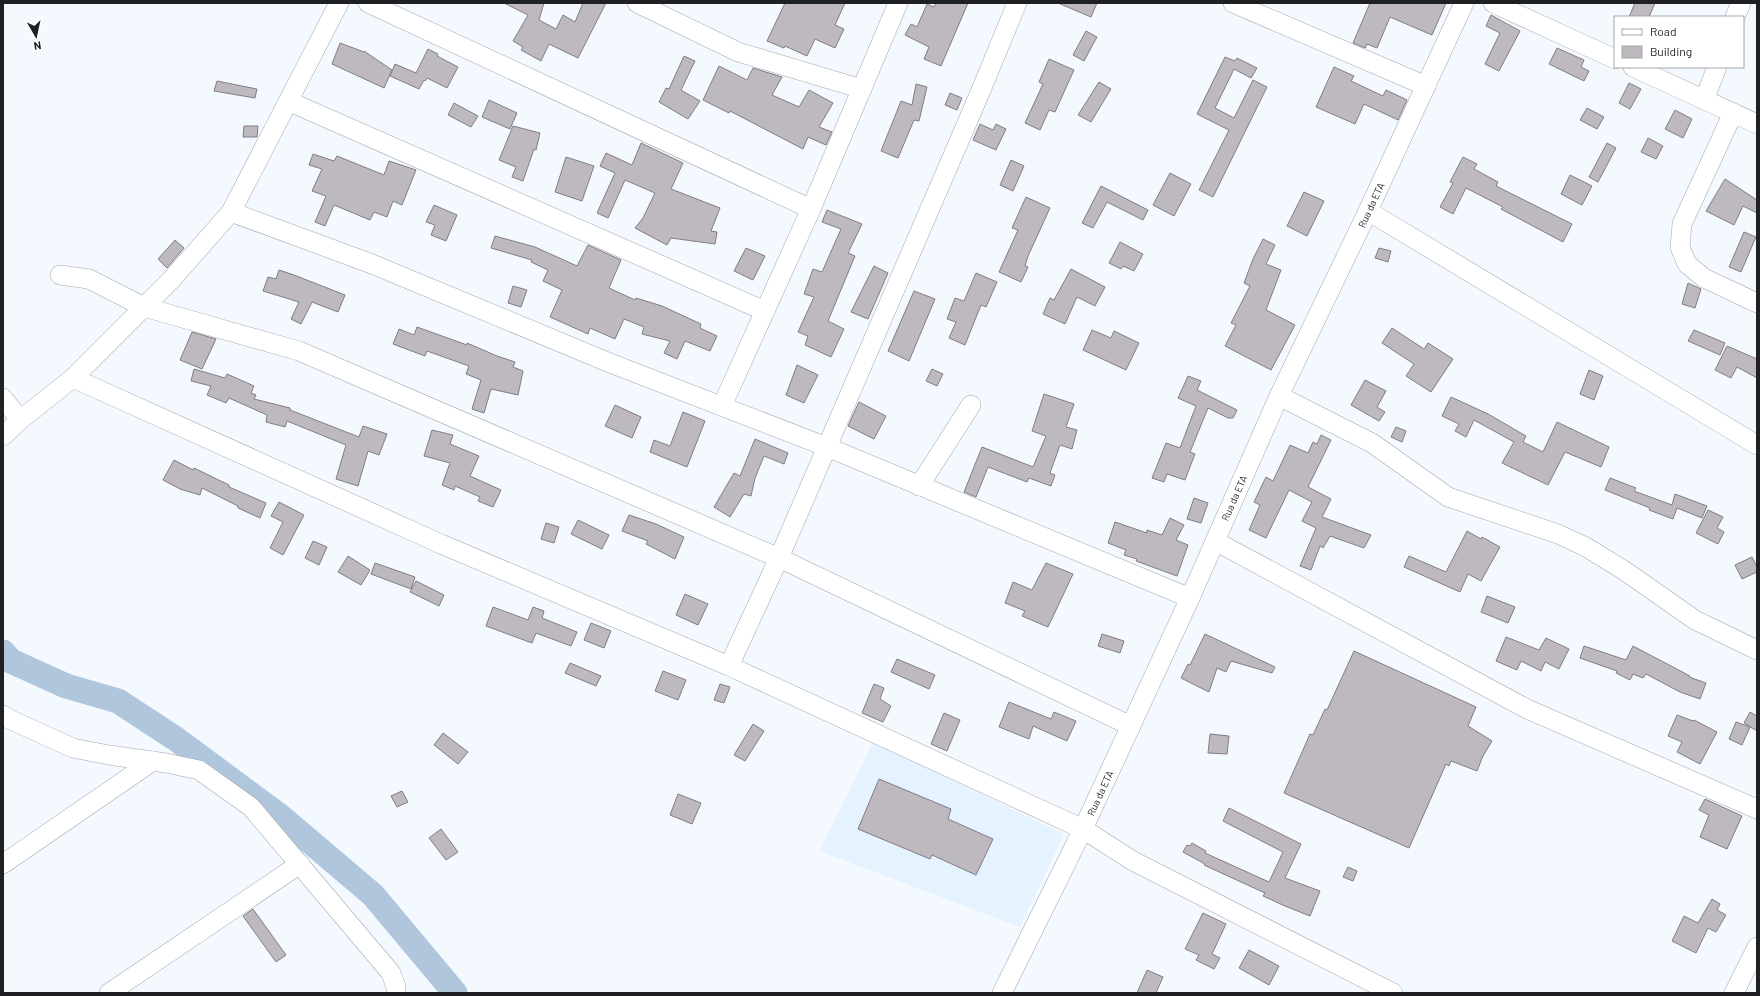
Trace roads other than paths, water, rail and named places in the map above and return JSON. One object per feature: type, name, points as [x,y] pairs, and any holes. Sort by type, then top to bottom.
[{"type":"street","points":[[3,436],[20,420],[73,378],[171,280],[231,212],[339,3]]},
{"type":"street","points":[[368,3],[811,209]]},
{"type":"street","points":[[637,3],[738,52],[862,89]]},
{"type":"street","points":[[722,406],[811,209],[898,3]]},
{"type":"street","points":[[729,666],[779,558],[1017,3]]},
{"type":"street","points":[[1233,3],[1426,86]]},
{"type":"street","name":"Rua da ETA","points":[[1002,993],[1083,829],[1190,598],[1279,396],[1368,210],[1464,3]]},
{"type":"street","points":[[1493,3],[1614,59]]},
{"type":"street","points":[[1735,16],[1741,3]]},
{"type":"street","points":[[1635,68],[1757,124]]},
{"type":"street","points":[[1704,100],[1716,68]]},
{"type":"street","points":[[288,100],[765,311]]},
{"type":"street","points":[[1732,113],[1682,224],[1680,247],[1687,264],[1704,278],[1757,303]]},
{"type":"street","points":[[1368,210],[1757,445]]},
{"type":"street","points":[[231,212],[372,264],[610,363],[826,447],[1190,598]]},
{"type":"street","points":[[60,275],[89,279],[144,307],[299,351],[779,558],[1131,726]]},
{"type":"street","points":[[73,378],[441,544],[729,666],[1083,829],[1133,861],[1393,993]]},
{"type":"street","points":[[1279,396],[1372,443],[1448,497],[1558,534],[1586,547],[1624,571],[1695,620],[1757,650]]},
{"type":"street","points":[[3,398],[20,420]]},
{"type":"street","points":[[919,486],[971,404]]},
{"type":"street","points":[[1215,541],[1527,709],[1757,809]]},
{"type":"street","points":[[3,715],[73,748],[199,770],[251,807],[390,973],[396,987],[396,993]]},
{"type":"street","points":[[3,864],[153,761]]},
{"type":"street","points":[[109,993],[300,864]]},
{"type":"street","points":[[1734,993],[1757,947]]},
{"type":"waterway","points":[[3,652],[11,661],[66,686],[118,701],[176,739],[280,816],[373,895],[455,993]]}]
